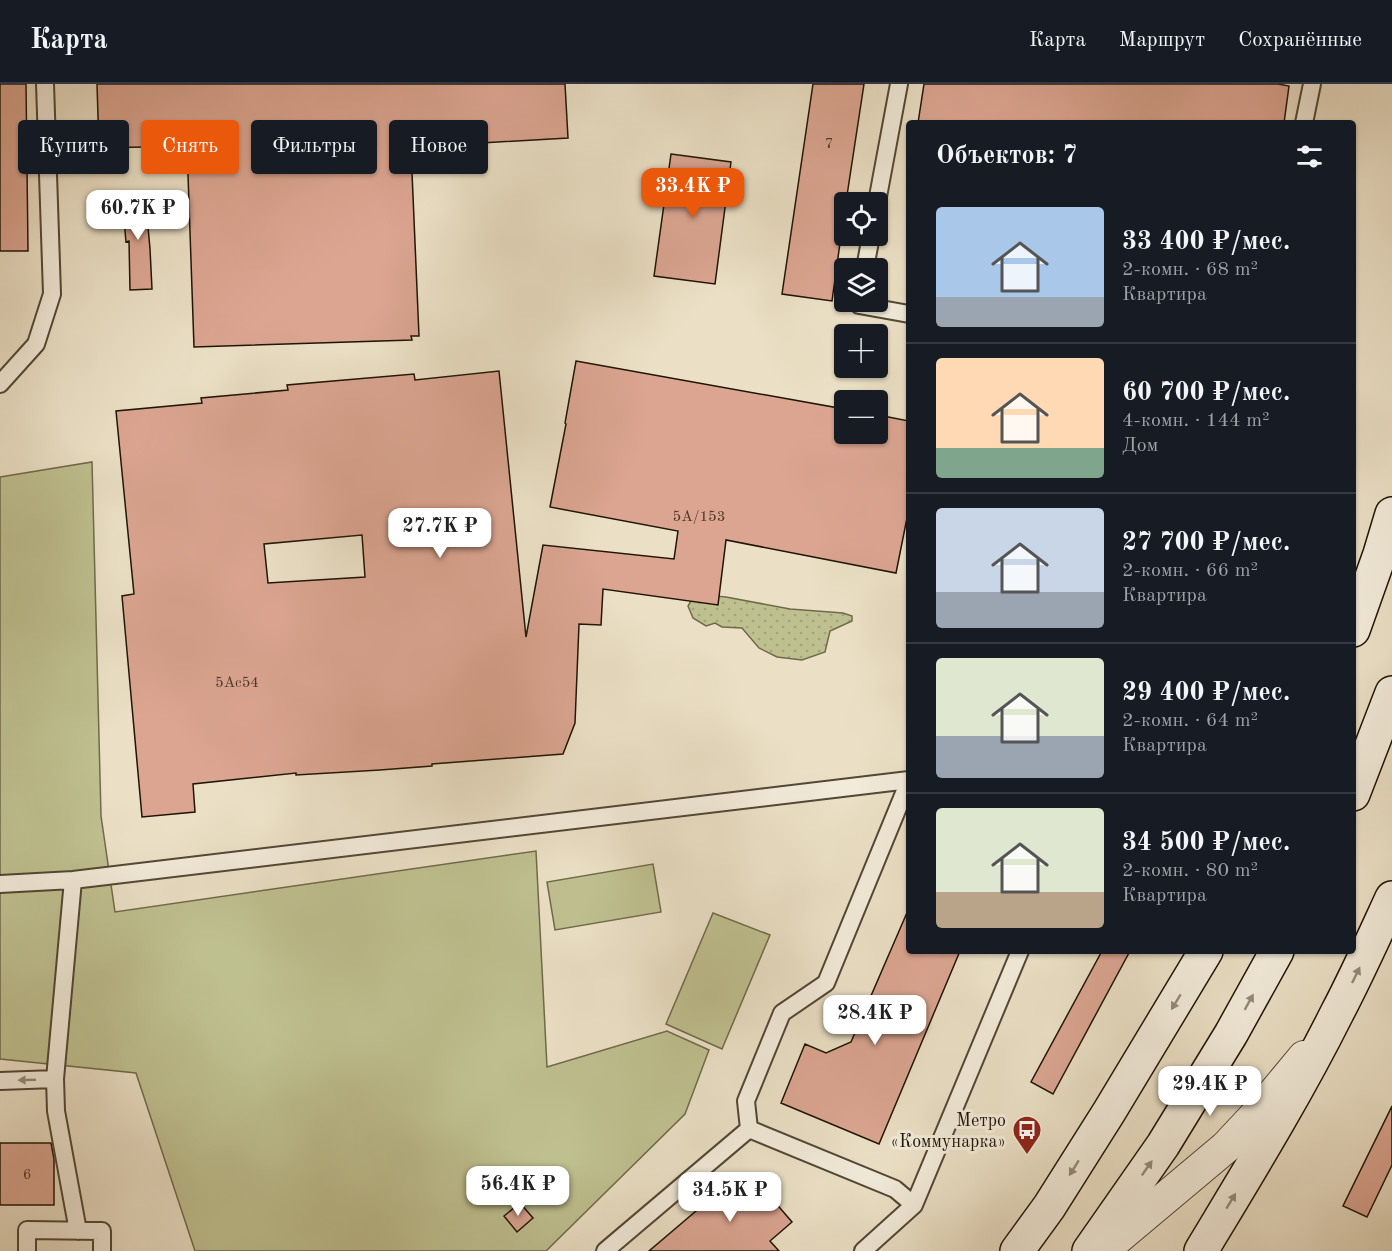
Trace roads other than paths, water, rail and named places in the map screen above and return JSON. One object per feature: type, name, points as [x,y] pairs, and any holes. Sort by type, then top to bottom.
[{"type":"main road","points":[[1356,622],[1392,514]]},
{"type":"main road","points":[[1356,786],[1392,693]]},
{"type":"main road","points":[[1201,1251],[1257,1159],[1337,1015],[1392,898]]},
{"type":"main road","points":[[1017,1251],[1049,1207],[1109,1113],[1204,954]]},
{"type":"main road","points":[[1089,1251],[1163,1145],[1231,1034],[1275,954]]},
{"type":"street","points":[[1102,1251],[1226,1147],[1284,1083],[1337,1015]]},
{"type":"lane","points":[[0,384],[36,344],[52,294],[45,84]]},
{"type":"lane","points":[[879,192],[899,84]]},
{"type":"lane","points":[[1305,120],[1312,84]]},
{"type":"lane","points":[[888,310],[906,313]]},
{"type":"lane","points":[[0,884],[73,880],[906,780]]},
{"type":"lane","points":[[749,1129],[746,1101],[782,1013],[826,983],[906,787]]},
{"type":"lane","points":[[73,880],[55,1079],[56,1111],[78,1231]]},
{"type":"lane","points":[[863,1251],[914,1205],[1019,954]]},
{"type":"lane","points":[[0,1081],[55,1079]]},
{"type":"lane","points":[[749,1129],[895,1189],[914,1205]]},
{"type":"lane","points":[[605,1251],[749,1129]]},
{"type":"lane","points":[[27,1251],[27,1230],[102,1231],[102,1251]]},
{"type":"place","name":"Метро «Коммунарка»","points":[[1027,1156]]}]
